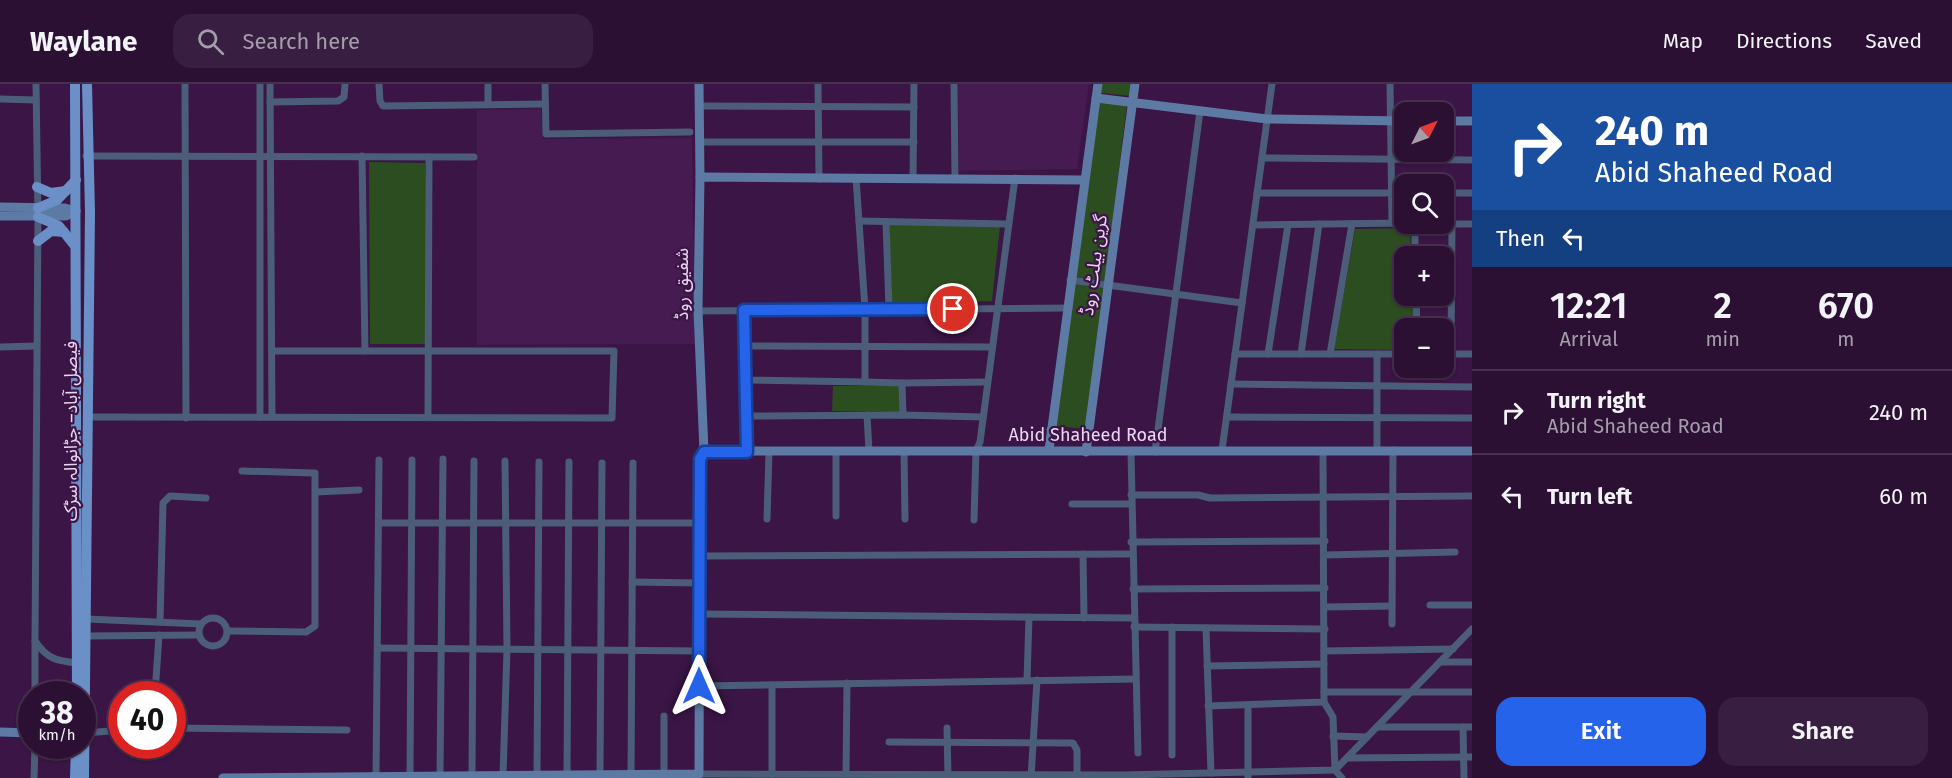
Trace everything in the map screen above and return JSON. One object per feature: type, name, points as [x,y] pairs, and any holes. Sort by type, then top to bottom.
[{"type":"main road","name":"فیصل آباد– جڑانوالہ سڑک","points":[[75,84],[77,681]]},
{"type":"main road","name":"فیصل آباد– جڑانوالہ سڑک","points":[[86,681],[87,84]]},
{"type":"main road","points":[[86,156],[83,200],[76,211],[82,221],[84,278],[88,306]]},
{"type":"main road","points":[[75,246],[64,232],[38,212],[53,203],[76,180]]},
{"type":"main road","points":[[37,187],[51,193],[66,191]]},
{"type":"main road","points":[[38,241],[46,233],[64,232]]},
{"type":"main road","points":[[75,778],[76,759]]},
{"type":"main road","name":"فیصل آباد– جڑانوالہ سڑک","points":[[84,759],[84,778]]},
{"type":"street","points":[[35,681],[38,241],[36,84]]},
{"type":"street","points":[[185,84],[186,418]]},
{"type":"street","points":[[260,84],[260,417]]},
{"type":"street","points":[[270,84],[272,417]]},
{"type":"street","points":[[270,102],[338,101],[344,97],[345,84]]},
{"type":"street","points":[[380,84],[380,101],[383,106],[545,104]]},
{"type":"street","points":[[488,84],[488,104]]},
{"type":"street","points":[[545,84],[546,134],[690,132]]},
{"type":"street","name":"شفیق روڈ","points":[[699,84],[698,311],[704,452],[700,459],[699,774]]},
{"type":"street","points":[[818,84],[819,179]]},
{"type":"street","points":[[913,179],[914,84]]},
{"type":"street","points":[[954,84],[956,177]]},
{"type":"street","name":"گرین بیلٹ روڈ","points":[[1049,450],[1083,180],[1098,84]]},
{"type":"street","name":"گرین بیلٹ روڈ","points":[[1086,452],[1135,84]]},
{"type":"street","points":[[1222,450],[1272,84]]},
{"type":"street","points":[[1252,225],[1392,223],[1389,159],[1390,84]]},
{"type":"street","points":[[1096,98],[1267,119],[1394,121]]},
{"type":"street","points":[[0,99],[36,100]]},
{"type":"street","points":[[700,106],[914,107]]},
{"type":"street","points":[[1155,452],[1200,111]]},
{"type":"street","points":[[1454,121],[1472,121]]},
{"type":"street","points":[[700,142],[914,142]]},
{"type":"street","points":[[86,156],[474,157]]},
{"type":"street","points":[[362,156],[365,351]]},
{"type":"street","points":[[428,417],[429,157]]},
{"type":"street","points":[[1262,158],[1472,160]]},
{"type":"street","points":[[700,177],[913,179],[956,177],[1083,180]]},
{"type":"street","points":[[856,178],[865,309],[865,382]]},
{"type":"street","points":[[974,520],[976,451],[983,417],[1007,224],[1015,178]]},
{"type":"street","points":[[1257,193],[1391,193]]},
{"type":"street","points":[[1454,193],[1472,193]]},
{"type":"street","points":[[0,207],[66,216],[76,211]]},
{"type":"street","points":[[0,216],[38,212]]},
{"type":"street","points":[[859,221],[1007,224]]},
{"type":"street","points":[[886,222],[889,309]]},
{"type":"street","points":[[1301,354],[1319,224]]},
{"type":"street","points":[[1330,354],[1352,224]]},
{"type":"street","points":[[1454,224],[1472,224]]},
{"type":"street","points":[[1268,354],[1288,225]]},
{"type":"street","points":[[1448,318],[1452,234]]},
{"type":"street","points":[[1070,280],[1242,303]]},
{"type":"street","points":[[698,311],[1067,308]]},
{"type":"street","points":[[744,310],[747,452]]},
{"type":"street","points":[[0,347],[36,346]]},
{"type":"street","points":[[745,346],[991,347]]},
{"type":"street","points":[[88,417],[612,418],[614,351],[273,351]]},
{"type":"street","points":[[1235,354],[1394,354]]},
{"type":"street","points":[[1377,354],[1377,450]]},
{"type":"street","points":[[1454,354],[1472,354]]},
{"type":"street","points":[[746,380],[987,382]]},
{"type":"street","points":[[902,383],[903,415]]},
{"type":"street","points":[[1231,384],[1472,387]]},
{"type":"street","points":[[867,415],[869,451]]},
{"type":"street","points":[[747,416],[983,417]]},
{"type":"street","points":[[1227,417],[1472,418]]},
{"type":"street","points":[[1050,430],[1069,435],[1088,435]]},
{"type":"street","name":"Abid Shaheed Road","points":[[704,452],[1049,450],[1131,453],[1222,450],[1472,450]]},
{"type":"street","points":[[1392,624],[1393,450]]},
{"type":"street","points":[[904,451],[905,519]]},
{"type":"street","points":[[1323,451],[1324,702],[1333,717],[1335,770],[1342,778]]},
{"type":"street","points":[[767,519],[769,452]]},
{"type":"street","points":[[836,452],[836,516]]},
{"type":"street","points":[[1131,453],[1132,589],[1138,753]]},
{"type":"street","points":[[440,777],[443,459]]},
{"type":"street","points":[[376,777],[379,460]]},
{"type":"street","points":[[410,777],[412,460]]},
{"type":"street","points":[[472,776],[474,461]]},
{"type":"street","points":[[503,776],[507,649],[505,461]]},
{"type":"street","points":[[537,775],[539,462]]},
{"type":"street","points":[[561,776],[568,650],[569,462]]},
{"type":"street","points":[[600,775],[602,463]]},
{"type":"street","points":[[632,775],[633,463]]},
{"type":"street","points":[[228,631],[306,633],[315,626],[316,478],[311,471],[242,471]]},
{"type":"street","points":[[316,492],[358,490]]},
{"type":"street","points":[[1131,495],[1472,496]]},
{"type":"street","points":[[160,622],[163,503],[170,496],[206,498]]},
{"type":"street","points":[[1072,504],[1131,504]]},
{"type":"street","points":[[379,523],[700,523]]},
{"type":"street","points":[[1131,542],[1325,541]]},
{"type":"street","points":[[1325,555],[1455,552]]},
{"type":"street","points":[[1083,554],[1084,618]]},
{"type":"street","points":[[700,556],[1132,554]]},
{"type":"street","points":[[632,582],[700,583]]},
{"type":"street","points":[[1132,589],[1325,588]]},
{"type":"street","points":[[1430,605],[1472,605]]},
{"type":"street","points":[[1325,607],[1392,606]]},
{"type":"street","points":[[700,614],[1133,618]]},
{"type":"street","points":[[1027,680],[1029,617]]},
{"type":"street","points":[[87,619],[201,624],[214,618],[220,620],[228,631],[227,639],[215,647],[208,646],[199,635],[201,624]]},
{"type":"street","points":[[1134,627],[1325,629]]},
{"type":"street","points":[[1172,627],[1172,755]]},
{"type":"street","points":[[1206,628],[1208,706],[1216,775]]},
{"type":"street","points":[[223,778],[650,776],[664,774],[682,776],[772,774],[900,777],[1077,775],[1124,777],[1314,774],[1335,770],[1472,629]]},
{"type":"street","points":[[156,681],[159,635]]},
{"type":"street","points":[[87,636],[199,635]]},
{"type":"street","points":[[35,641],[43,652],[55,661],[77,663]]},
{"type":"street","points":[[378,648],[700,651]]},
{"type":"street","points":[[1324,651],[1453,649]]},
{"type":"street","points":[[1440,662],[1472,662]]},
{"type":"street","points":[[1207,666],[1324,664]]},
{"type":"street","points":[[699,686],[1135,678]]},
{"type":"street","points":[[1031,777],[1037,680]]},
{"type":"street","points":[[843,775],[847,683]]},
{"type":"street","points":[[772,685],[772,774]]},
{"type":"street","points":[[1324,693],[1472,692]]},
{"type":"street","points":[[1208,706],[1324,702]]},
{"type":"street","points":[[1248,705],[1248,775]]},
{"type":"street","points":[[664,716],[664,774]]},
{"type":"street","points":[[1377,727],[1472,727]]},
{"type":"street","points":[[1463,727],[1468,757],[1464,778]]},
{"type":"street","points":[[186,728],[346,730]]},
{"type":"street","points":[[947,729],[948,777]]},
{"type":"street","points":[[0,732],[18,732]]},
{"type":"street","points":[[1333,736],[1367,737]]},
{"type":"street","points":[[889,742],[1074,743],[1077,750],[1077,775]]},
{"type":"street","points":[[1347,758],[1468,757]]},
{"type":"street","points":[[34,778],[35,759]]},
{"type":"shaded area","points":[[958,84],[1089,84],[1077,169],[959,171]]},
{"type":"shaded area","points":[[541,109],[543,139],[692,138],[695,344],[477,345],[477,110]]},
{"type":"green space","points":[[1101,84],[1132,84],[1131,96],[1100,93]]},
{"type":"green space","points":[[1098,103],[1127,104],[1105,281],[1076,277]]},
{"type":"green space","points":[[369,162],[425,163],[426,344],[370,344]]},
{"type":"green space","points":[[889,224],[1000,226],[992,301],[892,304]]},
{"type":"green space","points":[[1394,228],[1394,234],[1410,234],[1411,246],[1394,246],[1394,306],[1413,306],[1413,318],[1394,318],[1394,350],[1334,349],[1355,229]]},
{"type":"green space","points":[[1075,284],[1105,288],[1085,429],[1056,426]]},
{"type":"green space","points":[[833,386],[899,386],[900,412],[832,411]]},
{"type":"route","points":[[699,686],[700,459],[704,452],[747,452],[744,310],[953,309]]}]
